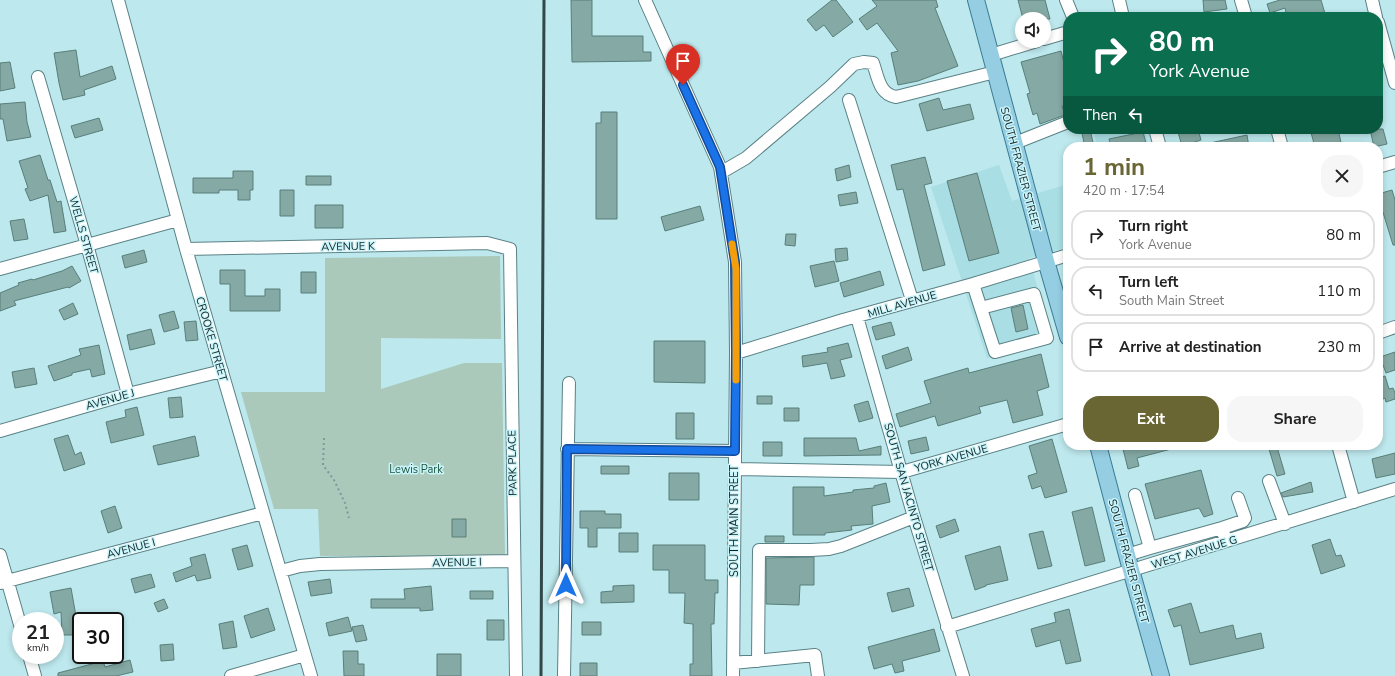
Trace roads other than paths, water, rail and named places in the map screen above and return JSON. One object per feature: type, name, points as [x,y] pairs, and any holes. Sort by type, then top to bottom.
[{"type":"main road","name":"SOUTH FRAZIER STREET","points":[[976,0],[1046,261],[1063,318]]},
{"type":"main road","name":"SOUTH FRAZIER STREET","points":[[1099,450],[1161,676]]},
{"type":"street","name":"CROOKE STREET","points":[[118,0],[186,249],[311,676]]},
{"type":"street","name":"SOUTH MAIN STREET","points":[[645,0],[722,172],[726,209],[735,262],[736,353],[733,676]]},
{"type":"street","points":[[1066,0],[1071,12]]},
{"type":"street","points":[[1119,0],[1122,12]]},
{"type":"street","points":[[1241,0],[1245,12]]},
{"type":"street","points":[[1372,0],[1375,12]]},
{"type":"street","points":[[1051,37],[1063,33]]},
{"type":"street","points":[[1383,40],[1395,83]]},
{"type":"street","points":[[991,55],[1015,48]]},
{"type":"street","points":[[722,172],[746,158],[830,87],[854,64],[864,62],[873,63],[883,91],[896,97],[995,72]]},
{"type":"street","name":"WELLS STREET","points":[[38,77],[87,245],[128,394]]},
{"type":"street","points":[[849,100],[912,300]]},
{"type":"street","points":[[1015,143],[1063,124]]},
{"type":"street","points":[[1383,166],[1395,162]]},
{"type":"street","points":[[0,269],[178,220]]},
{"type":"street","name":"AVENUE K","points":[[186,249],[487,243],[510,249]]},
{"type":"street","name":"PARK PLACE","points":[[510,249],[516,676]]},
{"type":"street","name":"MILL AVENUE","points":[[736,353],[1063,256]]},
{"type":"street","points":[[973,284],[995,352],[1047,338],[1063,336]]},
{"type":"street","points":[[981,308],[1034,294],[1047,338]]},
{"type":"street","name":"SOUTH SAN JACINTO STREET","points":[[857,317],[914,517],[963,676]]},
{"type":"street","points":[[1383,331],[1395,327]]},
{"type":"street","name":"AVENUE J","points":[[0,431],[128,394],[222,371]]},
{"type":"street","points":[[564,676],[568,383]]},
{"type":"street","name":"YORK AVENUE","points":[[735,469],[902,472],[1063,425]]},
{"type":"street","points":[[567,449],[735,451]]},
{"type":"street","points":[[1339,450],[1354,502]]},
{"type":"street","points":[[1269,481],[1284,524]]},
{"type":"street","name":"WEST AVENUE G","points":[[947,627],[1129,562],[1226,542],[1395,489]]},
{"type":"street","points":[[1135,495],[1150,548]]},
{"type":"street","points":[[1129,562],[1150,548],[1243,521],[1244,518],[1238,498]]},
{"type":"street","name":"AVENUE I","points":[[4,582],[263,513]]},
{"type":"street","points":[[758,661],[759,550],[829,549],[841,546],[914,517]]},
{"type":"street","points":[[1222,528],[1226,542]]},
{"type":"street","points":[[0,555],[4,582],[15,612]]},
{"type":"street","name":"AVENUE I","points":[[281,571],[300,566],[320,564],[514,561]]},
{"type":"street","points":[[231,676],[305,655]]},
{"type":"street","points":[[733,663],[816,655],[818,676]]},
{"type":"street","points":[[32,664],[35,676]]},
{"type":"railway","points":[[541,676],[544,0]]},
{"type":"park label","name":"Lewis Park","points":[[416,469]]}]
